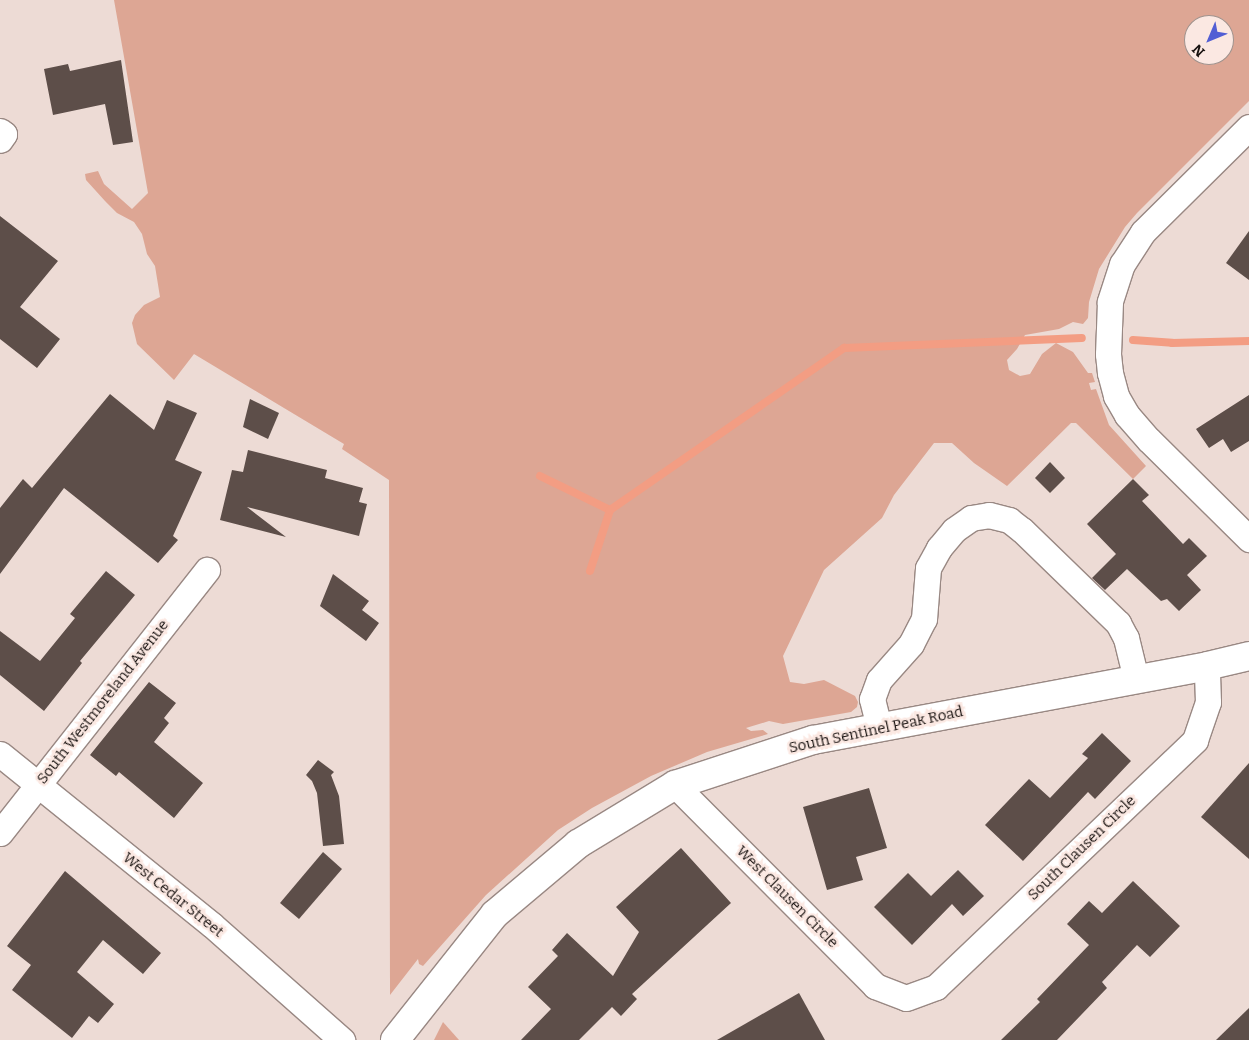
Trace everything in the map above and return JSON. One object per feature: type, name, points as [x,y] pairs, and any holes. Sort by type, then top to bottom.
[{"type":"street","points":[[1249,127],[1144,232],[1122,264],[1110,302],[1108,354],[1110,373],[1116,396],[1127,415],[1149,440],[1249,539]]},
{"type":"street","points":[[879,727],[872,699],[879,680],[911,644],[924,618],[928,568],[939,548],[954,530],[972,518],[989,515],[1009,520],[1022,530],[1118,623],[1126,638],[1136,679]]},
{"type":"street","name":"South Westmoreland Avenue","points":[[0,833],[206,570]]},
{"type":"street","name":"South Sentinel Peak Road","points":[[395,1040],[495,914],[578,844],[675,784],[813,740],[1207,666],[1249,656]]},
{"type":"street","name":"South Clausen Circle","points":[[906,998],[936,987],[1195,740],[1208,702],[1207,666]]},
{"type":"street","name":"West Cedar Street","points":[[0,754],[212,925],[342,1040]]},
{"type":"street","name":"West Clausen Circle","points":[[675,784],[875,986],[906,998]]},
{"type":"shaded area","points":[[114,0],[1249,0],[1249,101],[1125,227],[1099,269],[1089,302],[1088,318],[1083,324],[1073,322],[1059,329],[1025,335],[1017,349],[1007,360],[1009,370],[1020,376],[1030,374],[1042,354],[1056,343],[1073,352],[1088,373],[1092,373],[1095,382],[1089,383],[1091,390],[1096,389],[1109,425],[1146,466],[1133,479],[1076,423],[1071,423],[1007,486],[974,463],[952,443],[934,443],[894,495],[882,518],[824,570],[783,656],[790,682],[804,684],[824,680],[855,696],[858,702],[857,707],[851,712],[783,724],[769,721],[746,728],[751,731],[763,730],[768,734],[707,752],[651,776],[592,808],[558,830],[486,895],[423,966],[419,964],[418,959],[390,995],[389,480],[342,449],[344,444],[194,354],[174,380],[137,344],[132,323],[135,315],[144,305],[160,297],[155,266],[147,254],[142,234],[134,222],[117,213],[86,180],[85,174],[98,171],[104,184],[132,209],[148,193]]},
{"type":"shaded area","points":[[443,1022],[459,1040],[434,1040]]},
{"type":"building","points":[[121,60],[133,142],[113,145],[105,104],[53,115],[44,69],[68,64],[70,71]]},
{"type":"building","points":[[0,216],[58,261],[20,307],[60,339],[37,368],[0,339]]},
{"type":"building","points":[[1249,231],[1249,280],[1226,263]]},
{"type":"building","points":[[110,394],[154,430],[167,400],[197,413],[175,460],[202,472],[173,536],[178,540],[158,563],[64,488],[0,574],[0,508],[23,479],[32,488]]},
{"type":"building","points":[[1249,395],[1249,441],[1231,452],[1223,439],[1209,448],[1196,429]]},
{"type":"building","points":[[250,399],[279,413],[268,439],[243,427]]},
{"type":"building","points":[[248,450],[327,470],[325,478],[363,488],[359,502],[367,504],[359,536],[247,507],[286,537],[220,520],[232,470],[243,472]]},
{"type":"building","points":[[1050,462],[1065,478],[1050,493],[1035,478]]},
{"type":"building","points":[[1133,479],[1149,495],[1142,501],[1183,544],[1189,538],[1207,556],[1187,575],[1201,590],[1179,611],[1167,599],[1161,601],[1127,569],[1105,590],[1092,578],[1116,554],[1087,524]]},
{"type":"building","points":[[106,571],[135,595],[80,661],[82,663],[44,711],[0,675],[0,631],[40,661],[75,618],[70,614]]},
{"type":"building","points":[[333,574],[369,601],[362,610],[379,623],[366,641],[320,606]]},
{"type":"building","points":[[149,682],[176,703],[164,718],[169,723],[154,742],[203,783],[174,818],[119,772],[116,776],[90,755]]},
{"type":"building","points":[[1102,733],[1131,761],[1095,799],[1088,792],[1023,861],[985,825],[1029,779],[1050,798],[1088,758],[1082,754]]},
{"type":"building","points":[[318,760],[334,772],[331,775],[339,796],[344,844],[323,846],[317,793],[312,781],[306,775]]},
{"type":"building","points":[[1249,763],[1249,859],[1201,817]]},
{"type":"building","points":[[869,788],[887,848],[856,857],[863,880],[827,890],[803,807]]},
{"type":"building","points":[[681,848],[731,903],[632,994],[637,999],[621,1016],[612,1007],[579,1040],[521,1040],[551,1009],[528,987],[558,956],[552,950],[567,933],[613,976],[639,932],[616,907]]},
{"type":"building","points":[[323,852],[342,869],[299,919],[280,903]]},
{"type":"building","points":[[958,870],[984,896],[963,916],[952,904],[912,945],[874,907],[908,873],[931,896]]},
{"type":"building","points":[[65,871],[161,953],[143,974],[103,940],[77,972],[114,1004],[98,1023],[89,1016],[72,1038],[12,990],[31,965],[7,946]]},
{"type":"building","points":[[1133,881],[1180,926],[1150,957],[1137,945],[1102,982],[1107,988],[1057,1040],[1001,1040],[1040,1002],[1037,999],[1089,945],[1067,924],[1089,901],[1102,913]]},
{"type":"building","points":[[799,993],[825,1040],[717,1040]]},
{"type":"building","points":[[1249,1008],[1249,1040],[1216,1040]]},
{"type":"waterway","points":[[590,571],[610,510],[844,348],[1082,338]]},
{"type":"waterway","points":[[1133,340],[1172,343],[1249,341]]},
{"type":"waterway","points":[[540,476],[610,510]]}]
